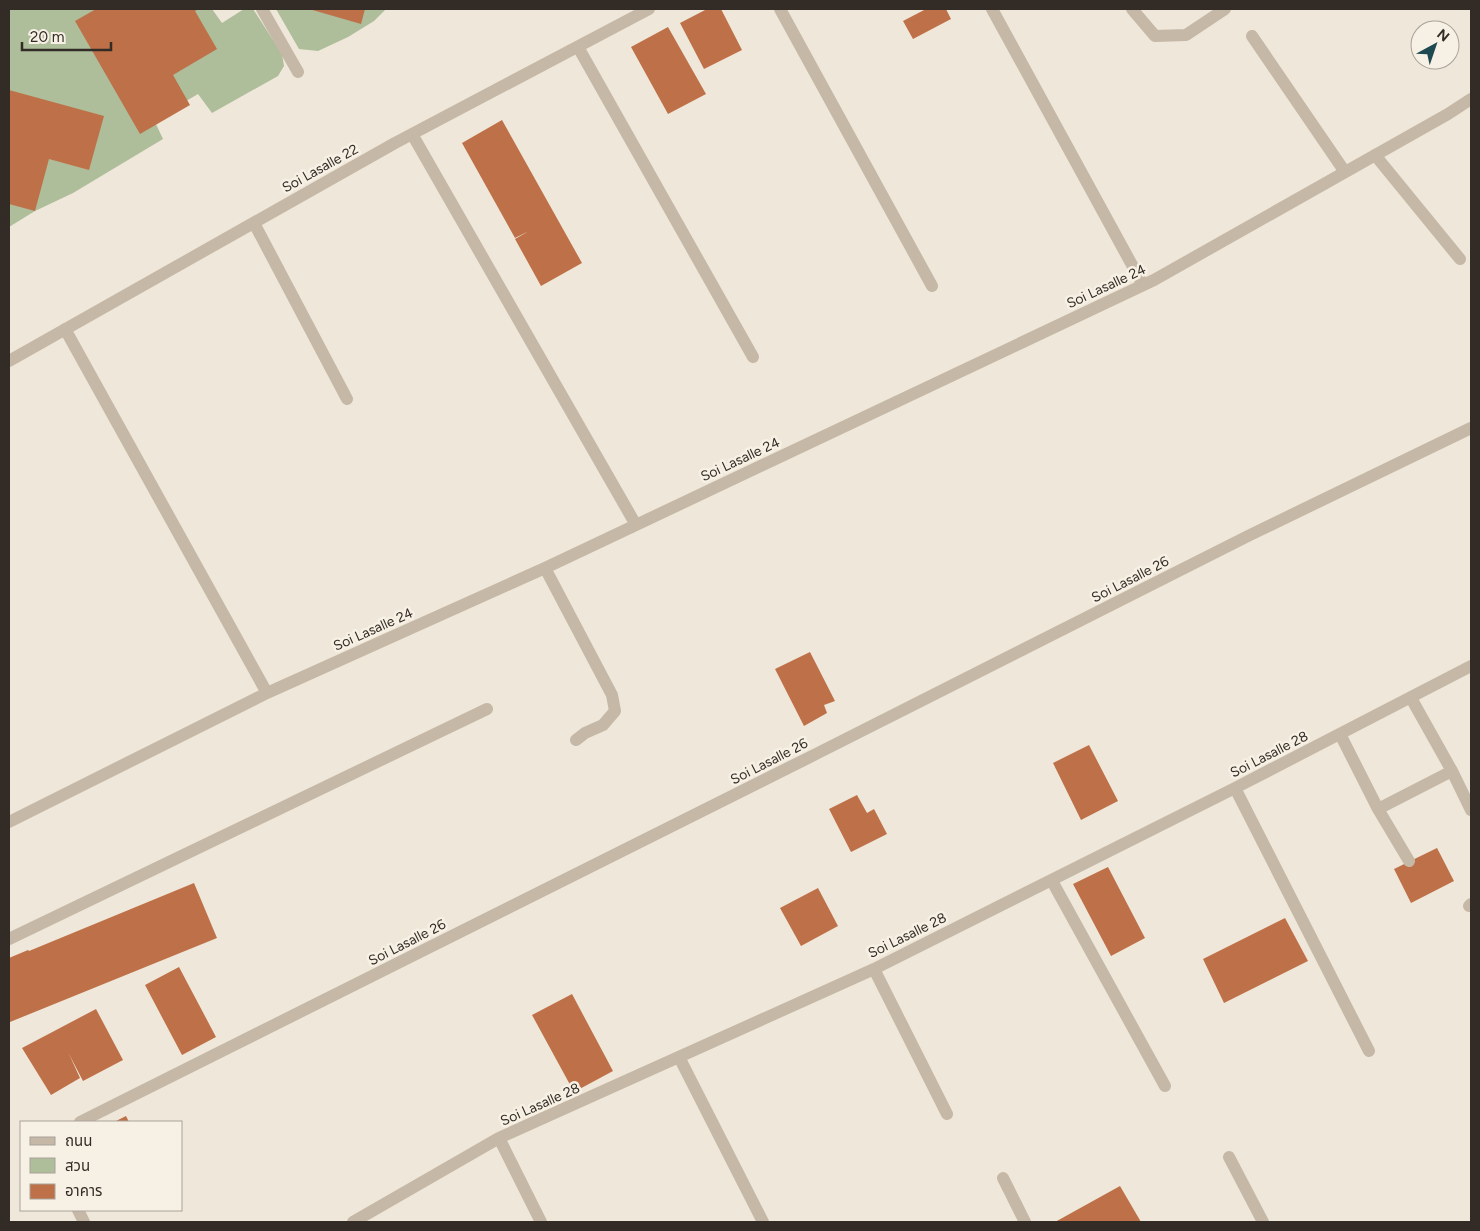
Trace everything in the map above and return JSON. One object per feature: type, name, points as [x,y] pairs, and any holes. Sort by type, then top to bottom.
[{"type":"street","points":[[262,9],[298,72]]},
{"type":"street","name":"Soi Lasalle 22","points":[[9,361],[412,134],[649,9]]},
{"type":"street","points":[[780,9],[932,286]]},
{"type":"street","points":[[992,9],[1143,285]]},
{"type":"street","points":[[1132,9],[1155,36],[1186,35],[1225,9]]},
{"type":"street","points":[[1252,36],[1345,172]]},
{"type":"street","points":[[578,46],[753,357]]},
{"type":"street","name":"Soi Lasalle 24","points":[[9,822],[267,693],[545,568],[1143,285],[1448,114],[1471,99]]},
{"type":"street","points":[[412,134],[636,525]]},
{"type":"street","points":[[1375,155],[1460,258]]},
{"type":"street","points":[[254,223],[347,399]]},
{"type":"street","points":[[65,329],[267,693]]},
{"type":"street","name":"Soi Lasalle 26","points":[[82,1121],[807,759],[1242,539],[1471,428]]},
{"type":"street","points":[[545,568],[612,695],[615,711],[603,725],[585,733],[576,740]]},
{"type":"street","name":"Soi Lasalle 28","points":[[353,1222],[500,1138],[874,969],[1236,788],[1471,666]]},
{"type":"street","points":[[1411,698],[1452,771],[1471,810]]},
{"type":"street","points":[[9,939],[487,709]]},
{"type":"street","points":[[1340,734],[1378,809],[1409,861]]},
{"type":"street","points":[[1378,809],[1452,771]]},
{"type":"street","points":[[1236,788],[1369,1051]]},
{"type":"street","points":[[1052,881],[1165,1086]]},
{"type":"street","points":[[874,969],[947,1114]]},
{"type":"street","points":[[679,1057],[763,1222]]},
{"type":"street","points":[[500,1138],[541,1222]]},
{"type":"street","points":[[1229,1157],[1263,1222]]},
{"type":"street","points":[[1003,1178],[1025,1222]]},
{"type":"green space","points":[[9,9],[212,9],[222,23],[244,9],[253,9],[282,54],[284,66],[278,76],[212,113],[198,94],[154,120],[163,139],[73,193],[35,211],[9,227]]},
{"type":"green space","points":[[276,9],[386,9],[374,21],[348,37],[318,51],[299,49]]},
{"type":"building","points":[[96,9],[198,9],[195,11],[217,49],[173,75],[190,105],[140,134],[75,21]]},
{"type":"building","points":[[309,9],[365,9],[361,24]]},
{"type":"building","points":[[707,9],[721,9],[742,50],[704,69],[680,23]]},
{"type":"building","points":[[926,9],[946,9],[951,19],[913,39],[903,21]]},
{"type":"building","points":[[668,27],[706,94],[668,114],[631,47]]},
{"type":"building","points":[[9,90],[104,116],[89,170],[49,159],[35,211],[9,204]]},
{"type":"building","points":[[502,120],[582,263],[541,286],[515,239],[529,231],[515,238],[462,143]]},
{"type":"building","points":[[810,652],[835,701],[824,705],[827,713],[804,726],[775,669]]},
{"type":"building","points":[[1089,745],[1118,801],[1081,820],[1053,763]]},
{"type":"building","points":[[857,795],[867,813],[874,809],[887,834],[851,852],[829,809]]},
{"type":"building","points":[[1437,848],[1454,881],[1411,903],[1394,869]]},
{"type":"building","points":[[1108,867],[1145,938],[1111,956],[1073,884]]},
{"type":"building","points":[[194,883],[217,938],[10,1022],[9,958]]},
{"type":"building","points":[[818,888],[838,926],[801,946],[780,908]]},
{"type":"building","points":[[1285,918],[1308,961],[1224,1003],[1203,959]]},
{"type":"building","points":[[179,967],[216,1037],[182,1055],[145,985]]},
{"type":"building","points":[[572,994],[613,1071],[574,1092],[532,1015]]},
{"type":"building","points":[[96,1009],[123,1060],[83,1081],[69,1054],[80,1078],[51,1095],[22,1048]]},
{"type":"building","points":[[126,1116],[128,1121],[116,1121]]},
{"type":"building","points":[[1120,1186],[1141,1222],[1055,1222]]}]
